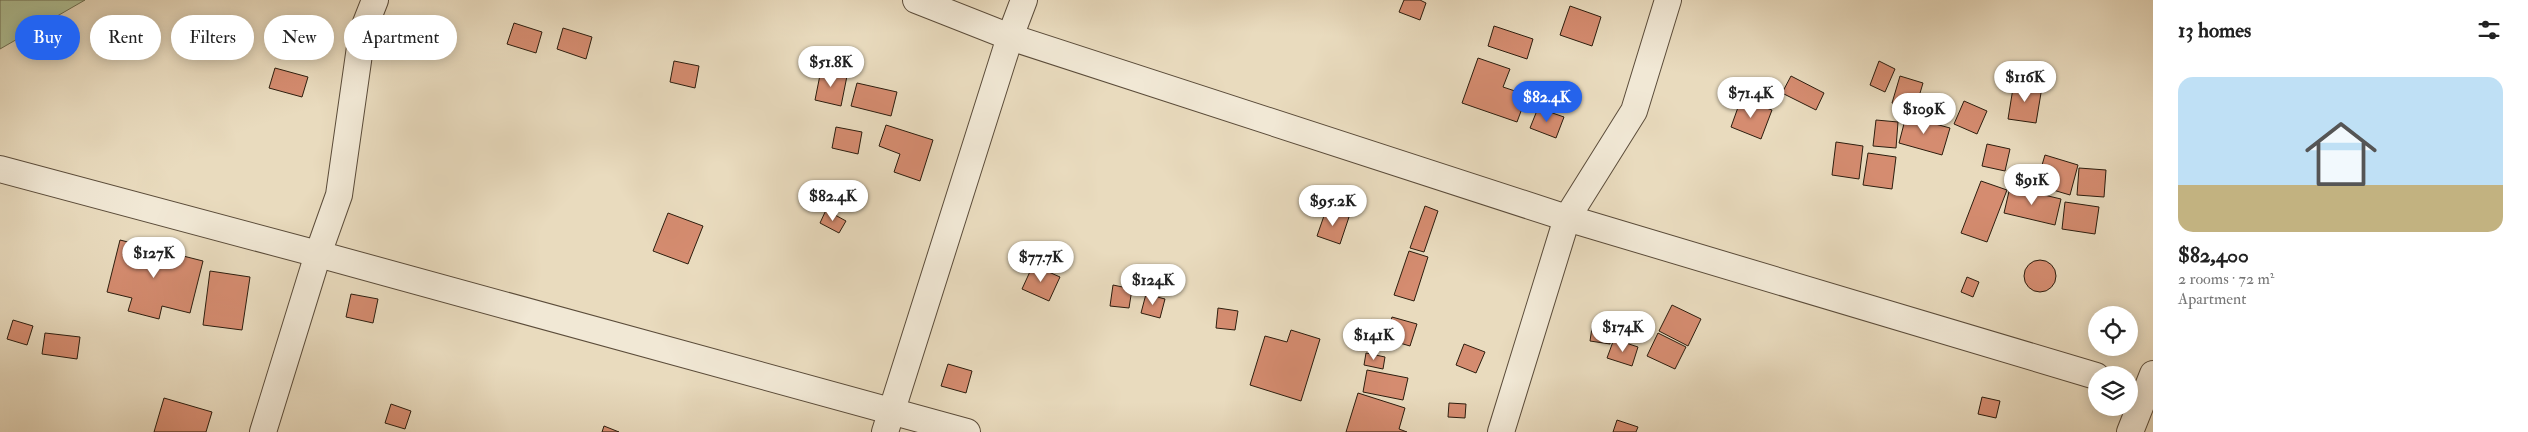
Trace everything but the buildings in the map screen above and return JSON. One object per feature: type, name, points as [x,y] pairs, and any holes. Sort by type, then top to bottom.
[{"type":"street","points":[[263,432],[318,254],[339,195],[362,33],[375,0]]},
{"type":"street","points":[[916,0],[1010,37],[1567,218],[2088,374]]},
{"type":"street","points":[[888,422],[1010,37],[1024,0]]},
{"type":"street","points":[[1502,432],[1567,218],[1634,111],[1668,0]]},
{"type":"street","points":[[0,169],[318,254],[888,422],[967,432]]},
{"type":"street","points":[[2130,432],[2145,386]]},
{"type":"green space","points":[[0,0],[85,0],[59,15],[15,15],[15,40],[0,49]]}]
